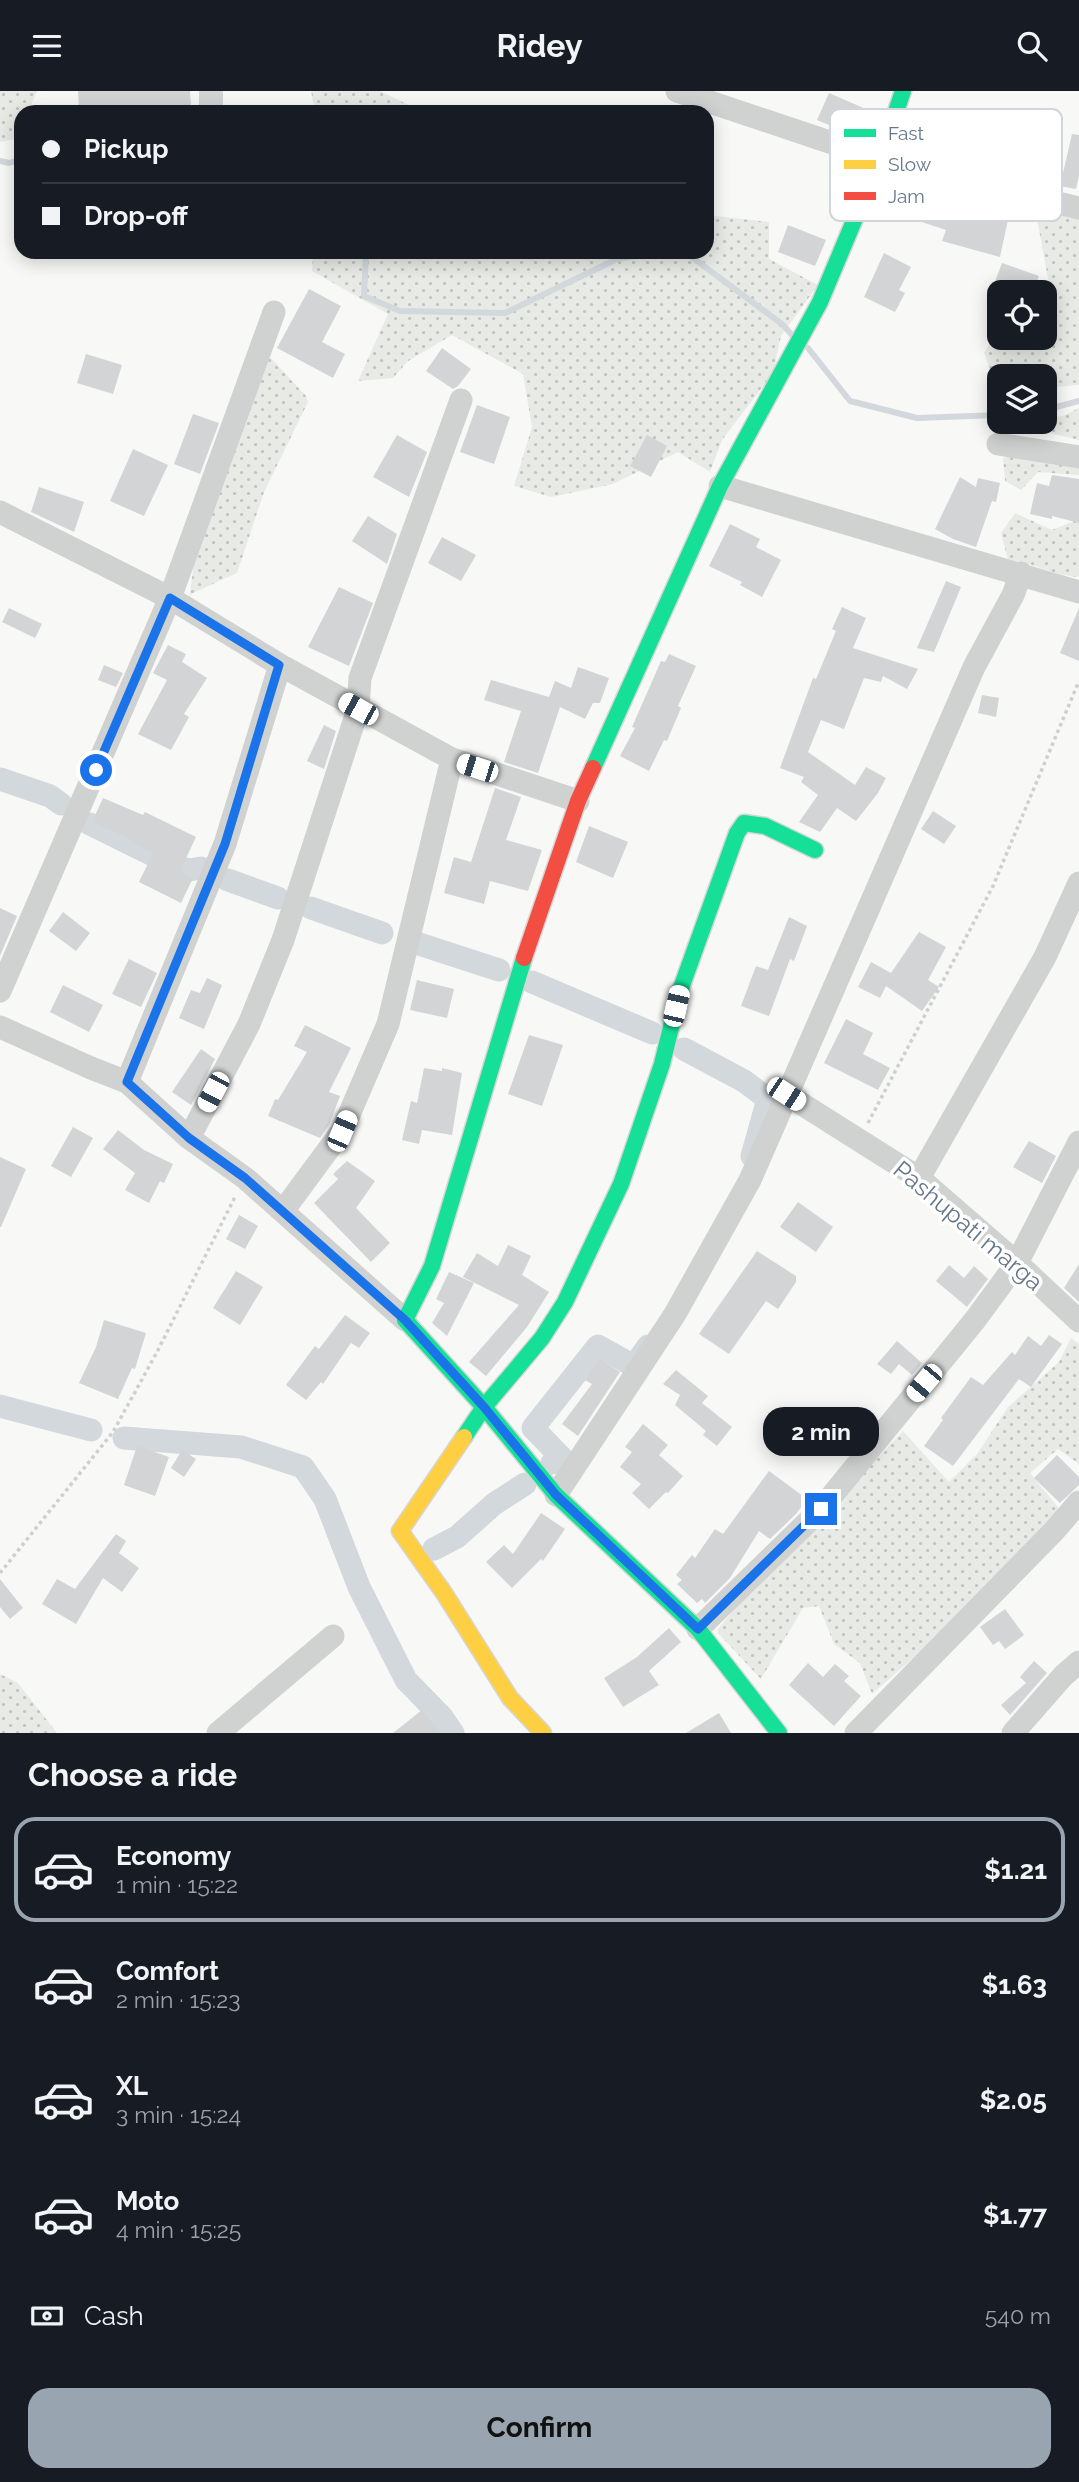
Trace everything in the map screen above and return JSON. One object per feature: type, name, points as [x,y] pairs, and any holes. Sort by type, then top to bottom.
[{"type":"street","points":[[677,91],[830,142]]},
{"type":"street","points":[[897,109],[903,91]]},
{"type":"street","points":[[1062,204],[1079,208]]},
{"type":"street","points":[[405,1320],[432,1266],[514,985],[578,801],[720,486],[820,302],[854,221]]},
{"type":"street","points":[[0,991],[170,598],[274,312]]},
{"type":"street","points":[[189,1138],[249,1024],[278,952],[358,709],[360,678],[461,400]]},
{"type":"street","points":[[998,443],[1079,457]]},
{"type":"street","points":[[720,486],[1079,592]]},
{"type":"street","points":[[0,512],[170,598],[279,665],[452,759],[578,801]]},
{"type":"street","points":[[556,1495],[675,1314],[750,1180],[968,679],[1013,594],[1021,573]]},
{"type":"street","points":[[127,1082],[225,844],[279,665]]},
{"type":"street","points":[[283,1211],[342,1131],[388,1024],[452,759]]},
{"type":"street","points":[[543,1733],[510,1698],[444,1593],[400,1531],[484,1407],[542,1338],[565,1302],[621,1184],[662,1064],[680,991],[737,833],[744,823],[765,827],[815,850]]},
{"type":"street","points":[[919,1178],[1045,957],[1079,883]]},
{"type":"street","points":[[0,1027],[127,1082],[189,1138],[245,1178],[405,1320],[484,1407],[556,1495],[698,1629],[779,1733]]},
{"type":"street","name":"Pashupati marga","points":[[786,1094],[919,1178],[1017,1263],[1077,1320]]},
{"type":"street","points":[[698,1629],[821,1509],[975,1320],[1017,1263],[1079,1142]]},
{"type":"street","points":[[856,1733],[1054,1531],[1079,1502]]},
{"type":"street","points":[[218,1733],[333,1636]]},
{"type":"street","points":[[1013,1733],[1063,1676],[1079,1662]]},
{"type":"path","points":[[859,1140],[993,886],[1079,681]]},
{"type":"path","points":[[0,1573],[113,1432],[157,1352],[245,1178]]},
{"type":"shaded area","points":[[0,91],[37,91],[31,105],[14,105],[14,139],[0,142]]},
{"type":"shaded area","points":[[311,91],[380,91],[409,105],[314,105]]},
{"type":"shaded area","points":[[1062,214],[1079,215],[1079,385],[1057,387],[1057,364],[988,364],[984,353],[987,348],[1057,350],[1057,280],[1048,280],[1037,221],[1062,221]]},
{"type":"shaded area","points":[[714,216],[769,222],[769,259],[818,285],[781,336],[773,373],[722,440],[710,472],[678,452],[613,484],[551,497],[514,486],[532,427],[523,374],[452,335],[408,361],[393,378],[358,381],[388,314],[312,271],[313,259],[714,259]]},
{"type":"shaded area","points":[[270,357],[306,396],[308,402],[264,492],[237,573],[191,594],[189,599],[196,548],[219,475]]},
{"type":"shaded area","points":[[1079,408],[1079,440],[1054,434],[1057,434],[1057,417]]},
{"type":"shaded area","points":[[1015,455],[1079,466],[1079,475],[1038,472],[1021,490],[1005,481],[1003,458]]},
{"type":"shaded area","points":[[1015,513],[1052,530],[1079,519],[1079,577],[1008,560],[1001,533]]},
{"type":"shaded area","points":[[1071,1338],[1079,1344],[1079,1464],[1058,1449],[1030,1473],[1062,1512],[919,1653],[872,1694],[860,1663],[834,1644],[819,1606],[803,1608],[761,1679],[718,1633],[718,1629],[762,1578],[903,1431],[949,1482],[977,1454],[1008,1407],[1059,1362]]},
{"type":"shaded area","points":[[0,1674],[18,1683],[57,1733],[0,1733]]},
{"type":"building","points":[[78,91],[190,91],[191,105],[79,105]]},
{"type":"building","points":[[199,91],[223,91],[223,105],[199,105]]},
{"type":"building","points":[[829,93],[866,109],[830,109],[830,125],[817,120]]},
{"type":"building","points":[[1072,134],[1079,135],[1079,176],[1076,189],[1062,186]]},
{"type":"building","points":[[919,221],[1008,221],[1000,257],[942,241],[946,230]]},
{"type":"building","points":[[788,225],[826,240],[815,266],[778,252]]},
{"type":"building","points":[[884,253],[911,267],[899,290],[905,293],[895,312],[864,297]]},
{"type":"building","points":[[1002,263],[1039,276],[1038,280],[996,280]]},
{"type":"building","points":[[309,289],[341,306],[322,342],[345,354],[333,378],[277,348]]},
{"type":"building","points":[[442,348],[471,369],[453,389],[426,371]]},
{"type":"building","points":[[86,354],[122,365],[113,394],[77,383]]},
{"type":"building","points":[[477,405],[510,417],[494,464],[460,452]]},
{"type":"building","points":[[193,414],[219,423],[200,474],[174,464]]},
{"type":"building","points":[[397,435],[427,452],[409,497],[373,477]]},
{"type":"building","points":[[647,435],[667,446],[651,477],[630,466]]},
{"type":"building","points":[[133,449],[168,465],[144,516],[110,501]]},
{"type":"building","points":[[1052,475],[1079,479],[1079,523],[1030,514],[1037,483],[1049,486]]},
{"type":"building","points":[[960,477],[976,487],[978,478],[1000,483],[996,502],[992,501],[976,547],[935,529]]},
{"type":"building","points":[[39,487],[84,502],[74,532],[31,512]]},
{"type":"building","points":[[368,516],[397,534],[387,564],[352,541]]},
{"type":"building","points":[[730,524],[760,539],[756,547],[781,560],[762,597],[740,585],[742,582],[709,566]]},
{"type":"building","points":[[442,537],[476,555],[461,581],[428,563]]},
{"type":"building","points":[[946,581],[961,587],[934,652],[917,648]]},
{"type":"building","points":[[339,587],[373,603],[349,666],[308,647]]},
{"type":"building","points":[[842,607],[866,618],[853,648],[918,669],[907,689],[883,676],[881,682],[864,678],[844,729],[821,720],[808,752],[855,785],[866,767],[886,778],[856,821],[837,808],[820,832],[799,822],[818,795],[801,782],[804,777],[780,768],[813,678],[816,679],[836,631],[832,629]]},
{"type":"building","points":[[9,608],[42,624],[35,638],[2,622]]},
{"type":"building","points":[[1079,608],[1079,661],[1060,653]]},
{"type":"building","points":[[168,645],[186,654],[182,662],[207,678],[184,714],[189,717],[171,750],[138,734],[167,680],[153,673]]},
{"type":"building","points":[[669,654],[696,666],[678,706],[681,708],[667,741],[664,740],[649,771],[620,756],[635,728],[632,727],[661,661],[665,662]]},
{"type":"building","points":[[104,665],[123,673],[116,687],[98,680]]},
{"type":"building","points":[[578,667],[609,678],[600,703],[593,703],[585,719],[560,707],[538,773],[504,762],[521,711],[484,700],[491,680],[549,697],[555,681],[571,688]]},
{"type":"building","points":[[982,695],[999,698],[996,717],[978,713]]},
{"type":"building","points":[[324,725],[336,731],[324,769],[307,761]]},
{"type":"building","points":[[495,788],[521,797],[506,840],[542,850],[528,891],[490,881],[484,904],[444,893],[454,857],[471,862]]},
{"type":"building","points":[[103,798],[143,815],[145,812],[196,837],[180,871],[193,878],[181,903],[139,882],[153,853],[130,842],[131,839],[92,822]]},
{"type":"building","points":[[933,811],[956,826],[944,844],[921,829]]},
{"type":"building","points":[[589,826],[628,842],[613,878],[576,862]]},
{"type":"building","points":[[0,908],[17,916],[0,956]]},
{"type":"building","points":[[63,912],[90,933],[76,951],[49,931]]},
{"type":"building","points":[[789,917],[807,926],[794,961],[790,959],[769,1016],[741,1006],[756,966],[768,970]]},
{"type":"building","points":[[919,932],[946,947],[928,980],[939,987],[922,1011],[886,986],[880,998],[858,987],[871,962],[891,973]]},
{"type":"building","points":[[129,959],[157,973],[141,1007],[112,994]]},
{"type":"building","points":[[207,978],[222,985],[204,1029],[179,1018],[191,990],[200,993]]},
{"type":"building","points":[[417,980],[454,989],[447,1018],[410,1010]]},
{"type":"building","points":[[63,985],[103,1005],[89,1032],[50,1012]]},
{"type":"building","points":[[846,1019],[873,1033],[863,1054],[890,1068],[878,1090],[824,1063]]},
{"type":"building","points":[[305,1025],[351,1048],[329,1092],[340,1096],[329,1125],[320,1138],[268,1116],[275,1099],[278,1100],[307,1052],[294,1046]]},
{"type":"building","points":[[529,1035],[563,1045],[542,1106],[508,1094]]},
{"type":"building","points":[[201,1049],[215,1059],[191,1105],[172,1092]]},
{"type":"building","points":[[424,1068],[442,1071],[442,1068],[462,1073],[452,1135],[422,1130],[419,1144],[402,1140],[411,1101],[417,1103]]},
{"type":"building","points":[[73,1127],[93,1138],[71,1177],[51,1166]]},
{"type":"building","points":[[118,1130],[144,1150],[173,1164],[164,1183],[160,1181],[149,1203],[125,1190],[135,1173],[103,1149]]},
{"type":"building","points":[[1029,1141],[1056,1156],[1042,1183],[1013,1167]]},
{"type":"building","points":[[0,1157],[26,1169],[1,1227],[0,1227]]},
{"type":"building","points":[[347,1161],[375,1181],[356,1208],[390,1243],[371,1262],[314,1203],[338,1179],[333,1174]]},
{"type":"building","points":[[798,1202],[833,1227],[816,1252],[780,1227]]},
{"type":"building","points":[[239,1215],[258,1226],[245,1249],[226,1239]]},
{"type":"building","points":[[508,1245],[531,1256],[522,1275],[549,1292],[527,1327],[486,1376],[469,1362],[519,1305],[463,1277],[477,1253],[498,1266]]},
{"type":"building","points":[[757,1251],[796,1276],[796,1282],[778,1309],[766,1301],[729,1354],[699,1334]]},
{"type":"building","points":[[1079,1264],[1079,1302],[1064,1288]]},
{"type":"building","points":[[949,1265],[964,1278],[974,1266],[988,1279],[967,1307],[936,1281]]},
{"type":"building","points":[[236,1271],[263,1287],[240,1325],[213,1308]]},
{"type":"building","points":[[449,1272],[474,1283],[447,1336],[432,1323],[444,1303],[436,1299]]},
{"type":"building","points":[[345,1315],[370,1333],[359,1348],[351,1343],[323,1384],[321,1382],[306,1400],[286,1385],[315,1346],[319,1349]]},
{"type":"building","points":[[104,1320],[146,1333],[135,1369],[132,1368],[118,1399],[79,1383],[96,1347]]},
{"type":"building","points":[[1049,1335],[1062,1344],[1031,1387],[1019,1379],[953,1466],[924,1446],[971,1377],[983,1385],[1012,1352],[1015,1355],[1028,1336],[1041,1346]]},
{"type":"building","points":[[897,1341],[922,1363],[912,1375],[899,1364],[891,1374],[877,1364]]},
{"type":"building","points":[[599,1359],[620,1372],[578,1436],[562,1424],[592,1384],[585,1380]]},
{"type":"building","points":[[676,1370],[708,1396],[702,1403],[732,1427],[717,1446],[703,1435],[706,1431],[675,1405],[680,1395],[663,1384]]},
{"type":"building","points":[[643,1424],[668,1445],[659,1455],[683,1476],[649,1509],[632,1493],[641,1484],[620,1467],[632,1452],[625,1447]]},
{"type":"building","points":[[137,1446],[169,1457],[155,1496],[124,1485]]},
{"type":"building","points":[[182,1450],[196,1459],[184,1477],[171,1468]]},
{"type":"building","points":[[1057,1455],[1079,1477],[1079,1485],[1060,1503],[1034,1478]]},
{"type":"building","points":[[769,1471],[807,1499],[796,1514],[770,1539],[759,1531],[730,1578],[705,1603],[702,1599],[697,1603],[677,1584],[682,1580],[676,1575],[692,1555],[695,1558],[715,1529],[723,1534]]},
{"type":"building","points":[[541,1513],[565,1529],[543,1561],[541,1559],[512,1588],[486,1562],[504,1545],[513,1554]]},
{"type":"building","points":[[116,1534],[126,1541],[119,1553],[139,1568],[122,1592],[103,1578],[76,1624],[42,1604],[57,1579],[75,1589]]},
{"type":"building","points":[[0,1579],[23,1608],[10,1619],[0,1607]]},
{"type":"building","points":[[1005,1609],[1024,1635],[1005,1649],[999,1641],[993,1645],[980,1627]]},
{"type":"building","points":[[669,1628],[681,1642],[649,1671],[659,1685],[623,1707],[604,1678],[637,1657]]},
{"type":"building","points":[[1034,1661],[1047,1673],[1010,1715],[1001,1705],[1026,1683],[1020,1677]]},
{"type":"building","points":[[808,1663],[823,1677],[835,1664],[849,1676],[844,1681],[861,1696],[834,1726],[789,1685]]},
{"type":"building","points":[[422,1710],[441,1733],[393,1733]]},
{"type":"building","points":[[719,1713],[731,1733],[686,1733]]},
{"type":"waterway","points":[[0,161],[14,161]]},
{"type":"waterway","points":[[366,259],[364,296],[400,311],[505,313],[617,259]]},
{"type":"waterway","points":[[694,259],[782,324],[791,334]]},
{"type":"waterway","points":[[808,348],[850,401],[917,418],[987,415]]},
{"type":"waterway","points":[[1057,407],[1079,401]]},
{"type":"waterway","points":[[0,779],[50,796],[61,804]]},
{"type":"waterway","points":[[90,824],[177,867],[190,870],[201,868]]},
{"type":"waterway","points":[[228,880],[278,898]]},
{"type":"waterway","points":[[311,908],[382,933]]},
{"type":"waterway","points":[[416,943],[499,970]]},
{"type":"waterway","points":[[532,982],[652,1033]]},
{"type":"waterway","points":[[684,1049],[744,1081],[768,1099],[752,1156]]},
{"type":"waterway","points":[[552,1463],[561,1457],[533,1428],[598,1346],[634,1366],[648,1346]]},
{"type":"waterway","points":[[0,1406],[91,1430]]},
{"type":"waterway","points":[[124,1438],[241,1447],[303,1467],[325,1499],[359,1587],[406,1680],[442,1717],[453,1733]]},
{"type":"waterway","points":[[434,1549],[457,1537],[494,1504],[525,1484]]},
{"type":"traffic: fast","points":[[897,109],[903,91]]},
{"type":"traffic: fast","points":[[593,768],[720,486],[820,302],[854,221]]},
{"type":"traffic: fast","points":[[464,1437],[484,1407],[542,1338],[565,1302],[621,1184],[662,1064],[680,991],[737,833],[744,823],[765,826],[815,850]]},
{"type":"traffic: fast","points":[[524,958],[432,1266],[405,1320],[484,1407],[556,1495],[698,1629],[779,1733]]},
{"type":"traffic: slow","points":[[464,1437],[400,1531],[444,1593],[510,1698],[543,1733]]},
{"type":"traffic: jam","points":[[524,958],[578,801],[593,768]]},
{"type":"route","points":[[96,770],[170,598],[279,665],[225,844],[127,1082],[189,1138],[245,1178],[405,1320],[484,1407],[556,1495],[698,1629],[821,1509]]}]
